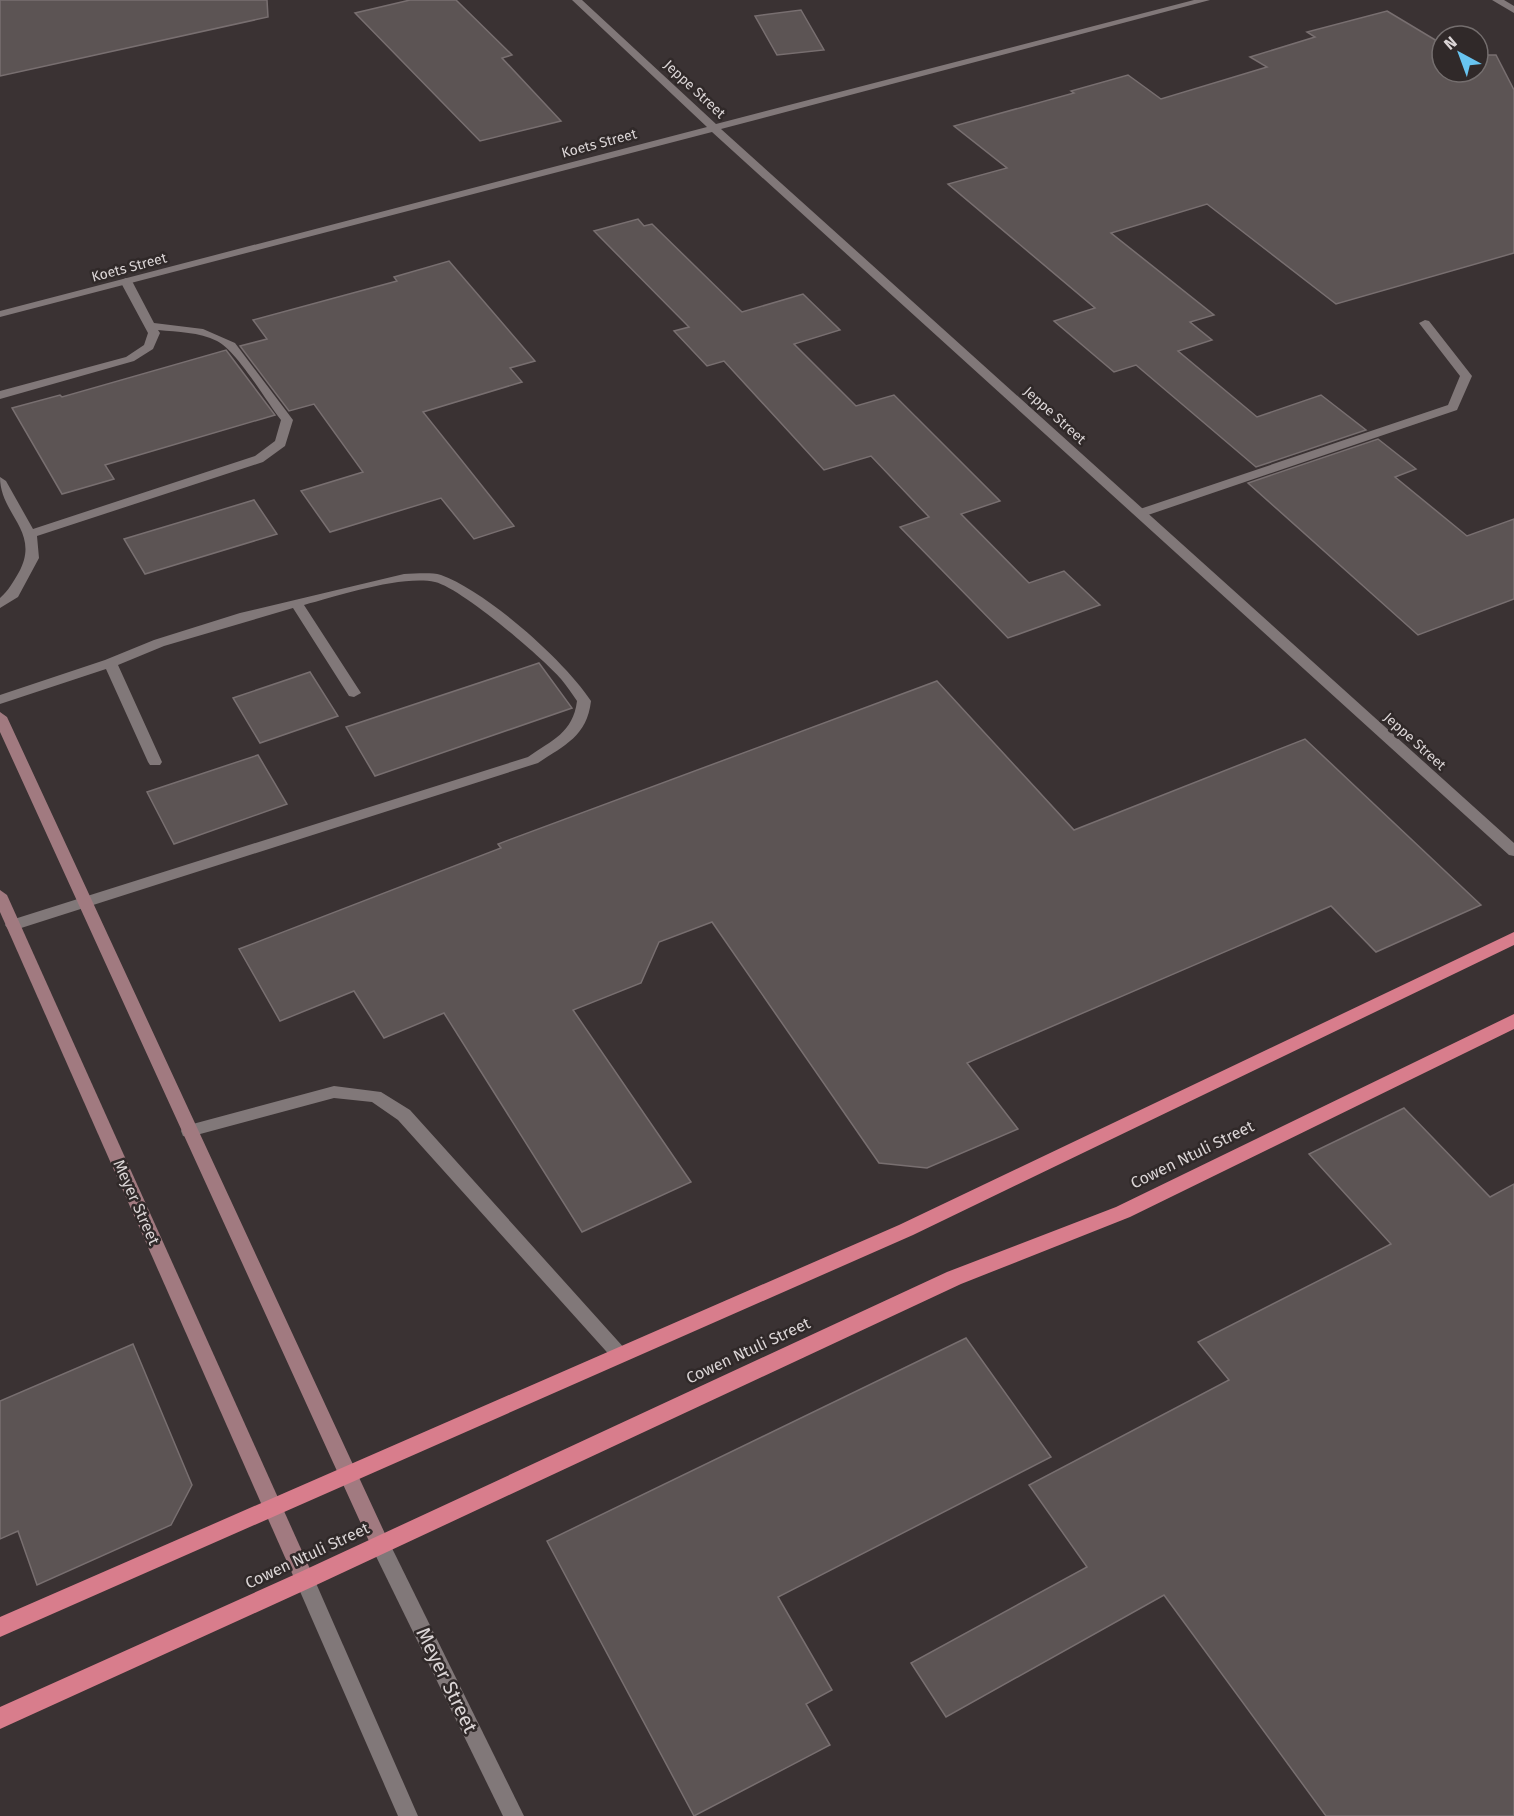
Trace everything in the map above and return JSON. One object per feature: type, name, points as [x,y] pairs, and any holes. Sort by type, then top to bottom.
[{"type":"highway","points":[[0,1628],[274,1508],[348,1473],[906,1230],[1514,938]]},
{"type":"highway","name":"Cowen Ntuli Street","points":[[0,1718],[305,1580],[954,1278],[1123,1212],[1514,1021]]},
{"type":"main road","points":[[0,717],[380,1544]]},
{"type":"main road","name":"Meyer Street","points":[[0,895],[305,1580]]},
{"type":"street","name":"Jeppe Street","points":[[577,0],[713,127],[1514,851]]},
{"type":"street","name":"Koets Street","points":[[0,315],[1205,0]]},
{"type":"street","points":[[1497,0],[1514,10]]},
{"type":"street","points":[[0,395],[130,359],[149,347],[154,333],[126,281]]},
{"type":"street","points":[[1141,513],[1453,407],[1466,376],[1425,323]]},
{"type":"street","points":[[30,534],[259,459],[281,443],[287,420],[231,345],[220,337],[200,331],[151,326]]},
{"type":"street","points":[[0,481],[30,534],[33,558],[14,594],[0,604]]},
{"type":"street","points":[[0,700],[110,663],[196,630],[296,602],[404,578],[436,578],[454,584],[547,657],[566,676],[584,701],[582,718],[571,734],[533,760],[13,925]]},
{"type":"street","points":[[296,602],[354,693]]},
{"type":"street","points":[[110,663],[155,762]]},
{"type":"street","points":[[189,1131],[334,1092],[375,1096],[404,1115],[620,1354]]},
{"type":"street","name":"Meyer Street","points":[[380,1544],[514,1816]]},
{"type":"street","points":[[305,1580],[408,1816]]},
{"type":"building","points":[[0,0],[267,0],[268,17],[0,76]]},
{"type":"building","points":[[410,0],[456,0],[512,55],[502,58],[561,121],[480,141],[355,13]]},
{"type":"building","points":[[801,10],[824,50],[777,55],[755,16]]},
{"type":"building","points":[[1387,11],[1430,37],[1430,84],[1490,84],[1490,55],[1496,55],[1514,90],[1514,253],[1336,304],[1207,204],[1111,233],[1214,315],[1190,322],[1212,340],[1178,351],[1257,417],[1321,395],[1366,430],[1256,467],[1136,365],[1114,372],[1054,321],[1095,308],[948,184],[1007,168],[954,126],[1074,93],[1071,91],[1128,75],[1161,99],[1267,67],[1250,57],[1315,37],[1307,32]]},
{"type":"building","points":[[638,219],[644,226],[652,224],[742,312],[803,294],[840,330],[794,344],[856,406],[894,395],[1000,501],[961,514],[1029,583],[1064,571],[1100,605],[1008,638],[900,527],[929,517],[871,456],[824,470],[724,361],[707,366],[674,331],[689,327],[594,231]]},
{"type":"building","points":[[449,261],[535,361],[510,368],[522,382],[423,412],[514,526],[474,539],[441,498],[330,532],[301,491],[363,472],[314,404],[289,411],[240,346],[267,339],[253,320],[397,281],[394,277]]},
{"type":"building","points":[[226,350],[275,415],[105,465],[114,479],[62,494],[12,408],[60,395],[62,397]]},
{"type":"building","points":[[1378,439],[1416,469],[1395,477],[1467,536],[1514,519],[1514,599],[1418,635],[1248,483]]},
{"type":"building","points":[[254,500],[277,534],[145,574],[124,539]]},
{"type":"building","points":[[539,663],[572,708],[375,776],[346,727]]},
{"type":"building","points":[[310,672],[338,716],[260,743],[233,698]]},
{"type":"building","points":[[937,681],[1074,830],[1305,739],[1481,905],[1376,952],[1331,906],[967,1063],[1018,1129],[927,1168],[879,1163],[712,922],[659,942],[641,983],[573,1010],[691,1182],[582,1232],[444,1013],[384,1038],[354,991],[280,1021],[239,949],[501,848],[498,844]]},
{"type":"building","points":[[258,755],[287,804],[174,844],[147,792]]},
{"type":"building","points":[[1404,1108],[1490,1197],[1514,1184],[1514,1816],[1326,1816],[1164,1595],[946,1717],[911,1663],[1087,1567],[1029,1485],[1229,1380],[1198,1342],[1391,1244],[1309,1154]]},
{"type":"building","points":[[966,1338],[1051,1457],[778,1597],[832,1690],[806,1704],[830,1745],[694,1816],[547,1541]]},
{"type":"building","points":[[133,1344],[192,1485],[171,1525],[37,1585],[18,1531],[0,1539],[0,1401]]}]
